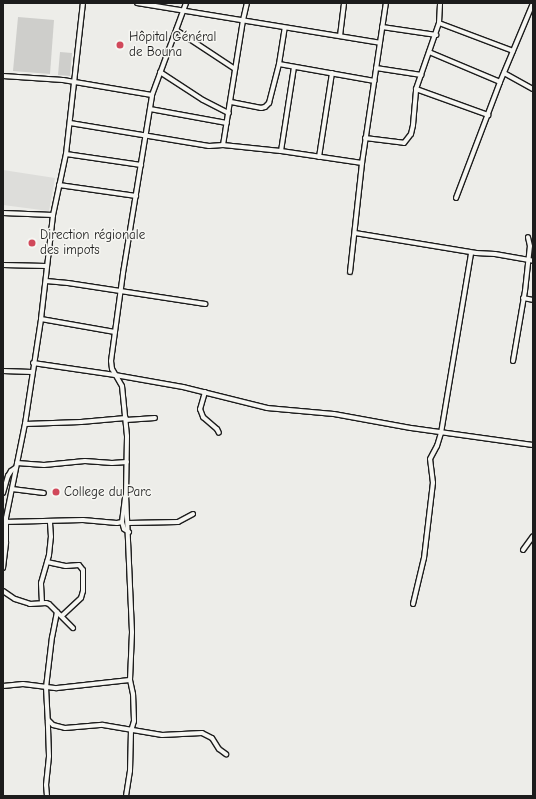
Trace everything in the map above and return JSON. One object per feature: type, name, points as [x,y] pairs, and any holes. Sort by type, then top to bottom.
[{"type":"street","points":[[3,568],[5,523],[25,424],[41,319],[53,216],[66,154],[83,3]]},
{"type":"street","points":[[137,3],[380,42]]},
{"type":"street","points":[[126,796],[128,786],[131,731],[134,715],[133,694],[130,680],[132,632],[129,532],[126,494],[126,419],[121,382],[112,369],[112,361],[115,332],[152,95],[186,3]]},
{"type":"street","points":[[223,145],[247,3]]},
{"type":"street","points":[[340,36],[344,3]]},
{"type":"street","points":[[350,272],[365,138],[386,3]]},
{"type":"street","points":[[365,138],[404,143],[407,140],[413,126],[416,89],[436,35],[441,16],[440,3]]},
{"type":"street","points":[[456,198],[500,82],[533,3]]},
{"type":"street","points":[[439,22],[513,51]]},
{"type":"street","points":[[382,27],[436,35]]},
{"type":"street","points":[[231,102],[257,107],[267,106],[272,98],[286,28]]},
{"type":"street","points":[[176,30],[235,69]]},
{"type":"street","points":[[429,52],[500,82]]},
{"type":"street","points":[[279,64],[374,81]]},
{"type":"street","points":[[281,151],[294,67]]},
{"type":"street","points":[[376,68],[421,75]]},
{"type":"street","points":[[160,72],[203,100],[229,113]]},
{"type":"street","points":[[319,157],[332,73]]},
{"type":"street","points":[[504,73],[533,88]]},
{"type":"street","points":[[3,76],[75,82],[152,95]]},
{"type":"street","points":[[416,89],[488,114]]},
{"type":"street","points":[[150,108],[227,123]]},
{"type":"street","points":[[70,124],[208,146],[223,145],[281,151],[362,163]]},
{"type":"street","points":[[66,154],[141,165]]},
{"type":"street","points":[[59,185],[136,196]]},
{"type":"street","points":[[3,213],[53,216]]},
{"type":"street","points":[[355,233],[471,253],[495,254],[530,260]]},
{"type":"street","points":[[513,361],[530,260],[530,246],[528,237]]},
{"type":"street","points":[[413,604],[424,558],[432,483],[430,459],[437,446],[441,433],[471,253]]},
{"type":"street","points":[[3,265],[46,266]]},
{"type":"street","points":[[46,281],[205,304]]},
{"type":"street","points":[[523,298],[533,300]]},
{"type":"street","points":[[41,319],[115,332]]},
{"type":"street","points":[[33,364],[115,375],[205,392],[260,406],[334,414],[441,433],[533,445]]},
{"type":"street","points":[[3,372],[32,372]]},
{"type":"street","points":[[205,392],[200,409],[203,417],[217,429],[219,433]]},
{"type":"street","points":[[25,424],[155,418]]},
{"type":"street","points":[[17,463],[44,466],[85,461],[112,463],[127,462]]},
{"type":"street","points":[[3,493],[8,476],[15,468]]},
{"type":"street","points":[[12,489],[44,493]]},
{"type":"street","points":[[126,494],[122,522],[124,529],[129,532]]},
{"type":"street","points":[[128,523],[178,522],[193,514]]},
{"type":"street","points":[[5,523],[83,520],[122,522]]},
{"type":"street","points":[[42,603],[40,583],[47,562],[51,537],[50,521]]},
{"type":"street","points":[[524,550],[533,536]]},
{"type":"street","points":[[47,562],[66,566],[79,565],[83,570],[83,591],[81,598],[62,616]]},
{"type":"street","points":[[3,592],[15,599],[30,604],[49,604],[73,628]]},
{"type":"street","points":[[47,796],[46,785],[49,756],[46,687],[52,637],[58,612]]},
{"type":"street","points":[[3,686],[23,684],[57,688],[130,680]]},
{"type":"street","points":[[48,720],[59,727],[103,725],[131,731],[162,735],[208,734],[219,749],[226,754]]},
{"type":"street","points":[[128,786],[130,796]]},
{"type":"shaded area","points":[[18,17],[54,20],[50,74],[13,71]]},
{"type":"shaded area","points":[[60,52],[72,53],[70,76],[58,75]]},
{"type":"shaded area","points":[[3,170],[55,178],[49,211],[3,205]]},
{"type":"place","name":"Hôpital Général de Bouna","points":[[120,45]]},
{"type":"place","name":"Direction régionale des impots","points":[[32,243]]},
{"type":"place","name":"College du Parc","points":[[56,492]]}]
